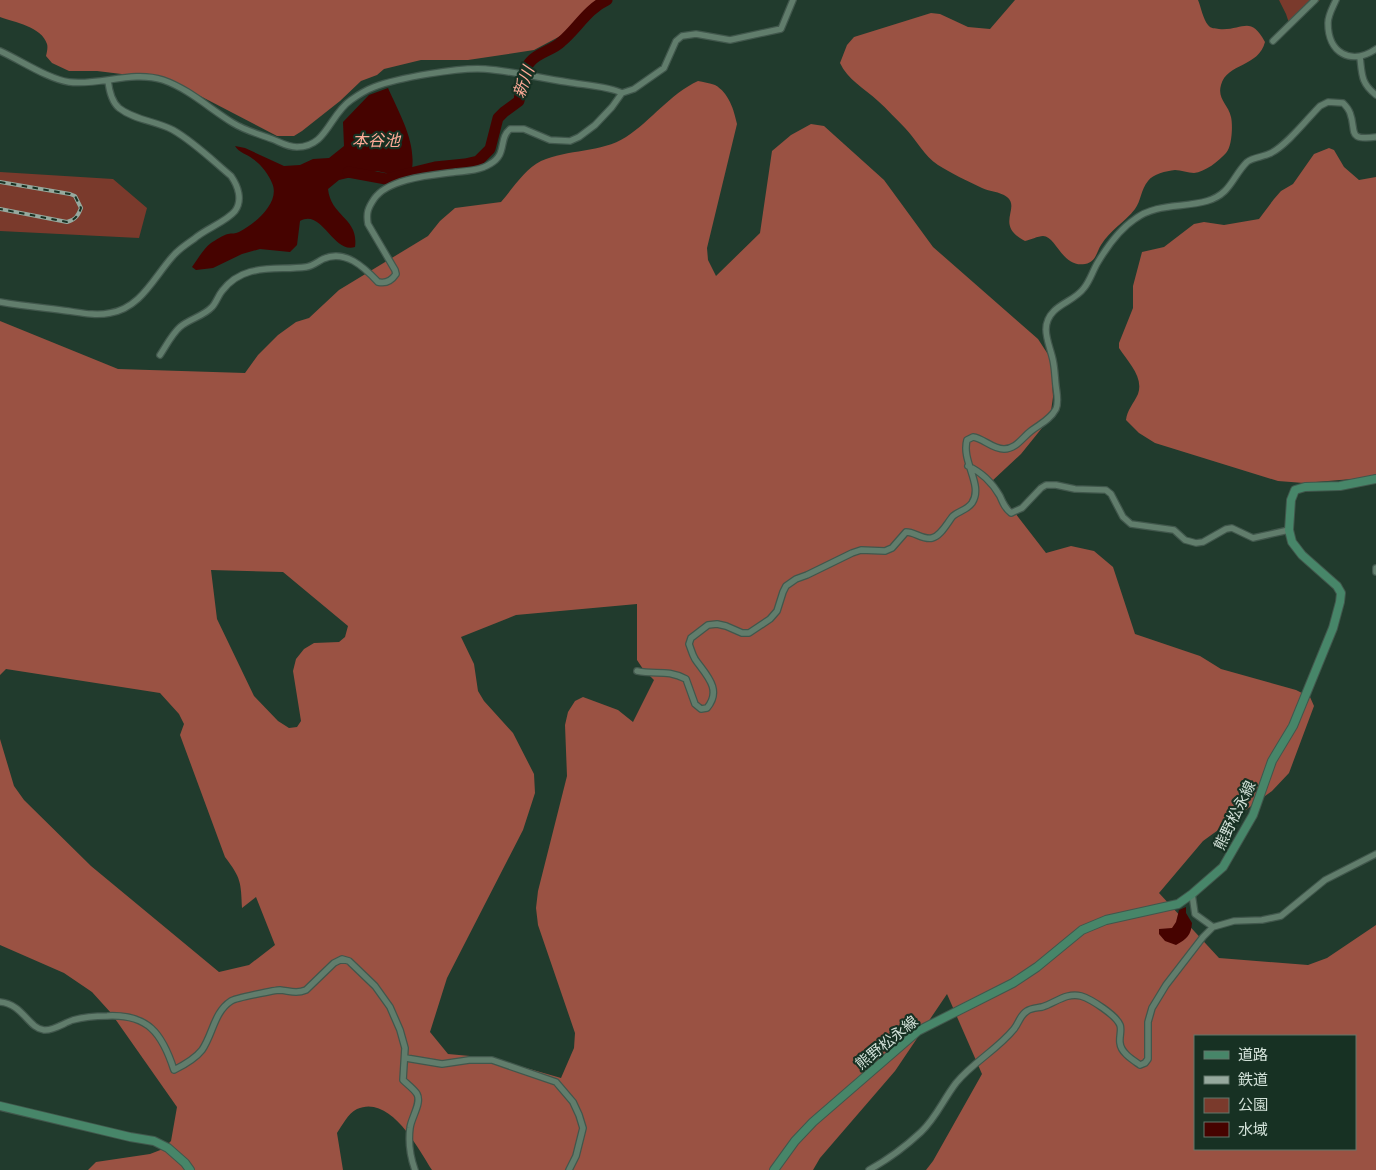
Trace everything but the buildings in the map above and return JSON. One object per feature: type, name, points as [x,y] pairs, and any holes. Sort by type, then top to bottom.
[{"type":"main road","name":"熊野松永線","points":[[774,1170],[795,1141],[813,1122],[918,1031],[1013,983],[1037,967],[1082,930],[1106,920],[1178,904],[1223,867],[1253,815],[1272,761],[1293,726],[1326,646],[1341,593],[1337,586],[1302,555],[1292,542],[1289,530],[1291,500],[1295,490],[1306,487],[1340,486],[1376,480]]},
{"type":"main road","points":[[0,1106],[154,1141],[168,1148],[190,1170]]},
{"type":"street","points":[[0,51],[68,82],[151,78],[162,80],[194,96],[244,129],[285,145],[297,147],[314,144],[326,131],[334,116],[349,101],[373,87],[396,80],[455,71],[484,69],[622,93],[634,89],[664,68],[676,41],[682,36],[696,34],[730,40],[781,29],[793,0]]},
{"type":"street","points":[[1274,41],[1315,0]]},
{"type":"street","points":[[1336,0],[1328,20],[1329,32],[1336,48],[1344,55],[1360,57],[1376,49]]},
{"type":"street","points":[[1360,57],[1363,80],[1366,87],[1376,95]]},
{"type":"street","points":[[0,302],[94,314],[110,314],[121,310],[133,304],[145,293],[174,254],[200,233],[229,217],[235,211],[239,202],[238,192],[236,183],[231,176],[184,136],[127,113],[118,107],[110,92],[108,80]]},
{"type":"street","points":[[160,355],[179,328],[212,308],[221,291],[230,282],[258,268],[287,270],[312,266],[322,259],[333,256],[348,258],[355,262],[378,282],[383,283],[392,280],[396,274],[395,270],[368,224],[367,218],[367,210],[379,192],[396,183],[477,170],[491,164],[502,153],[504,136],[510,129],[524,128],[550,140],[570,141],[579,137],[606,113],[622,93]]},
{"type":"street","points":[[637,671],[646,673],[664,672],[686,679],[695,704],[701,709],[707,708],[712,702],[713,689],[689,644],[691,638],[696,634],[708,625],[717,624],[742,633],[749,633],[770,619],[777,611],[786,586],[796,578],[808,575],[861,550],[885,550],[892,548],[906,532],[926,538],[933,538],[955,515],[967,508],[973,502],[975,483],[968,466],[965,449],[967,440],[973,437],[978,438],[1000,450],[1014,447],[1032,430],[1041,426],[1057,407],[1058,397],[1055,372],[1045,334],[1045,326],[1058,307],[1074,298],[1085,288],[1106,250],[1134,219],[1151,210],[1208,201],[1220,195],[1229,188],[1249,161],[1271,153],[1280,147],[1320,106],[1328,102],[1343,103],[1350,113],[1352,132],[1356,135],[1364,139],[1376,137]]},
{"type":"street","points":[[968,466],[981,472],[992,483],[1006,509],[1011,513],[1022,508],[1041,488],[1046,485],[1056,485],[1075,489],[1106,490],[1123,517],[1131,524],[1174,530],[1185,540],[1196,543],[1203,542],[1226,529],[1232,528],[1254,538],[1289,530]]},
{"type":"street","points":[[869,1170],[921,1133],[934,1118],[957,1082],[981,1058],[997,1047],[1027,1011],[1062,998],[1074,995],[1082,996],[1110,1013],[1121,1026],[1120,1045],[1124,1051],[1140,1065],[1145,1064],[1148,1059],[1148,1022],[1152,1008],[1166,985],[1213,927],[1234,921],[1262,920],[1281,916],[1325,880],[1376,854]]},
{"type":"street","points":[[1192,894],[1195,914],[1213,927]]},
{"type":"street","points":[[0,1002],[16,1006],[39,1028],[47,1030],[72,1020],[89,1017],[122,1016],[137,1019],[147,1023],[158,1035],[170,1056],[174,1070],[195,1058],[202,1049],[217,1016],[233,1000],[271,991],[279,990],[292,993],[306,990],[334,963],[342,959],[349,961],[383,995],[400,1030],[406,1058],[403,1080],[417,1094],[418,1101],[411,1122],[409,1140],[410,1157],[416,1170]]},
{"type":"street","points":[[406,1058],[442,1064],[469,1060],[492,1060],[556,1082],[573,1102],[580,1115],[583,1128],[576,1156],[569,1170]]},
{"type":"green space","points":[[1279,0],[1320,0],[1290,26]]},
{"type":"green space","points":[[0,172],[113,179],[147,208],[139,238],[0,231]]},
{"type":"shaded area","points":[[0,0],[606,0],[583,24],[534,50],[468,60],[421,60],[384,69],[377,75],[361,81],[340,101],[302,131],[294,136],[277,136],[181,86],[154,78],[97,71],[69,71],[52,63],[46,56],[47,44],[40,33],[27,26],[0,17]]},
{"type":"shaded area","points":[[1015,0],[1198,0],[1205,20],[1210,27],[1227,29],[1250,26],[1260,33],[1265,42],[1262,50],[1256,56],[1236,68],[1224,78],[1221,85],[1220,94],[1230,112],[1232,121],[1231,141],[1226,153],[1212,166],[1203,171],[1192,173],[1175,170],[1153,176],[1146,184],[1135,209],[1113,230],[1101,245],[1094,259],[1089,263],[1077,264],[1071,261],[1065,257],[1048,237],[1041,236],[1025,241],[1016,235],[1009,223],[1011,201],[1007,197],[971,183],[933,161],[905,128],[852,79],[840,63],[847,45],[854,37],[931,13],[940,14],[968,27],[990,29]]},
{"type":"shaded area","points":[[698,81],[715,85],[724,92],[730,102],[737,124],[707,248],[708,260],[716,276],[760,233],[772,151],[791,135],[811,124],[824,126],[884,180],[933,247],[1038,339],[1051,359],[1053,397],[1050,418],[1021,454],[991,482],[1046,553],[1071,546],[1094,551],[1113,567],[1135,634],[1200,656],[1221,669],[1296,690],[1310,697],[1314,706],[1289,773],[1272,791],[1203,841],[1159,893],[1219,958],[1308,965],[1327,958],[1376,925],[1376,1170],[926,1170],[933,1161],[982,1074],[947,994],[895,1071],[820,1158],[813,1170],[432,1170],[402,1126],[381,1109],[369,1106],[354,1111],[337,1133],[343,1170],[88,1170],[96,1162],[150,1154],[163,1149],[171,1141],[177,1107],[111,1013],[92,992],[64,973],[0,945],[0,739],[14,786],[24,800],[91,866],[219,972],[249,965],[275,945],[256,897],[242,908],[239,881],[225,857],[180,735],[184,724],[179,714],[160,693],[6,669],[0,675],[0,321],[118,369],[245,373],[258,355],[278,335],[296,322],[309,318],[339,290],[428,236],[440,221],[455,208],[501,202],[524,174],[535,164],[562,154],[606,146],[616,142],[635,130],[679,93]],"holes":[[[211,570],[283,572],[348,626],[345,637],[339,642],[314,643],[304,649],[296,659],[293,671],[301,721],[297,727],[289,728],[278,721],[254,696],[217,619]],[[637,604],[637,660],[654,680],[633,722],[618,710],[583,697],[575,701],[568,712],[565,725],[567,776],[538,891],[536,908],[538,925],[575,1033],[574,1048],[561,1078],[492,1058],[448,1054],[430,1032],[447,978],[523,830],[535,793],[534,774],[513,733],[484,701],[478,691],[474,664],[461,637],[516,615]]]},
{"type":"shaded area","points":[[1329,148],[1334,150],[1344,167],[1359,180],[1376,177],[1376,474],[1364,478],[1304,483],[1278,481],[1155,443],[1139,433],[1126,420],[1138,394],[1139,382],[1134,370],[1119,348],[1119,343],[1133,308],[1133,286],[1142,252],[1164,247],[1194,224],[1204,222],[1224,225],[1259,219],[1281,191],[1293,184],[1314,154]]},
{"type":"water","name":"本谷池","points":[[388,88],[409,138],[413,159],[412,169],[395,175],[377,171],[339,180],[328,189],[334,206],[353,230],[355,247],[347,247],[340,244],[321,225],[308,219],[300,221],[297,245],[290,252],[260,249],[242,254],[213,268],[196,270],[192,267],[211,243],[226,235],[239,232],[252,224],[265,212],[273,198],[274,190],[272,183],[264,170],[256,161],[235,146],[245,148],[284,166],[300,165],[313,159],[329,158],[344,146],[343,122],[369,95]]},
{"type":"water","points":[[1186,907],[1186,913],[1192,923],[1191,931],[1186,939],[1176,945],[1165,941],[1159,934],[1159,929],[1172,928],[1176,922],[1179,910]]},
{"type":"waterway","name":"新川","points":[[348,172],[386,179],[435,167],[478,161],[490,149],[498,118],[519,101],[522,80],[525,70],[531,61],[538,55],[558,45],[588,14],[607,0]]},
{"type":"railway","points":[[0,182],[70,194],[75,196],[81,208],[76,217],[67,222],[0,209]]}]
